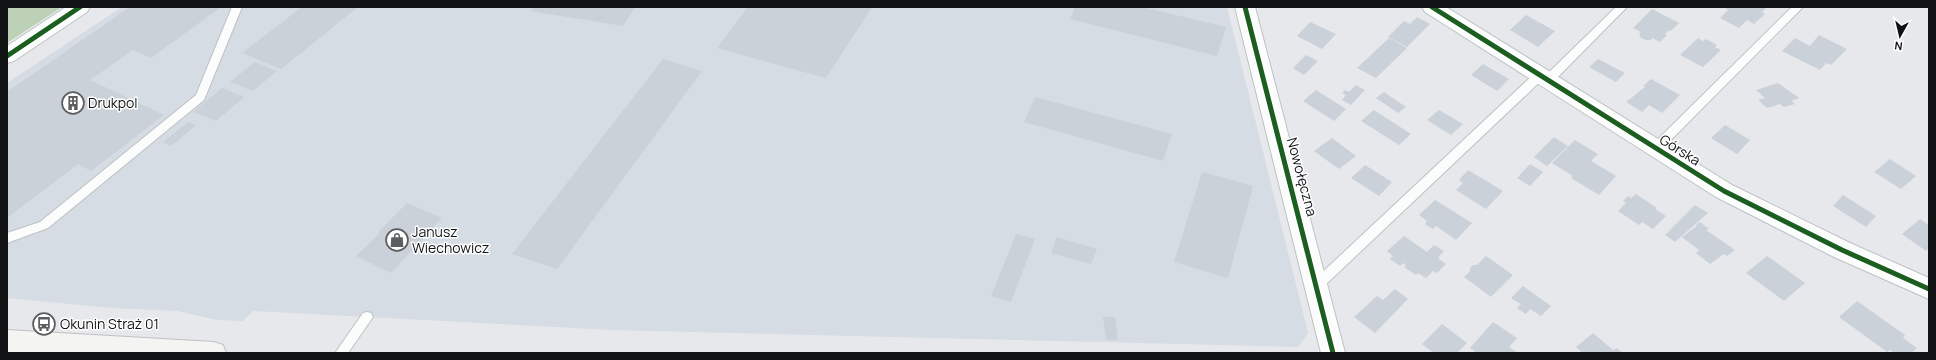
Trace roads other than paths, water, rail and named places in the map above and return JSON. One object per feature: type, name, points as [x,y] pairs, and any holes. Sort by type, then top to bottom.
[{"type":"main road","points":[[7,341],[214,353]]},
{"type":"street","points":[[7,56],[80,7]]},
{"type":"street","name":"Nowołęczna","points":[[1245,7],[1318,285],[1333,353]]},
{"type":"street","name":"Górska","points":[[1432,7],[1543,79],[1724,191],[1842,250],[1929,289]]},
{"type":"lane","points":[[7,238],[44,225],[200,97],[237,7]]},
{"type":"lane","points":[[1318,285],[1622,7]]},
{"type":"lane","points":[[1655,148],[1798,7]]},
{"type":"lane","points":[[341,353],[367,317]]},
{"type":"place","name":"Drukpol","points":[[73,103]]},
{"type":"place","name":"Janusz Wiechowicz","points":[[397,240]]},
{"type":"place","name":"Okunin Straż 01","points":[[44,324]]}]
